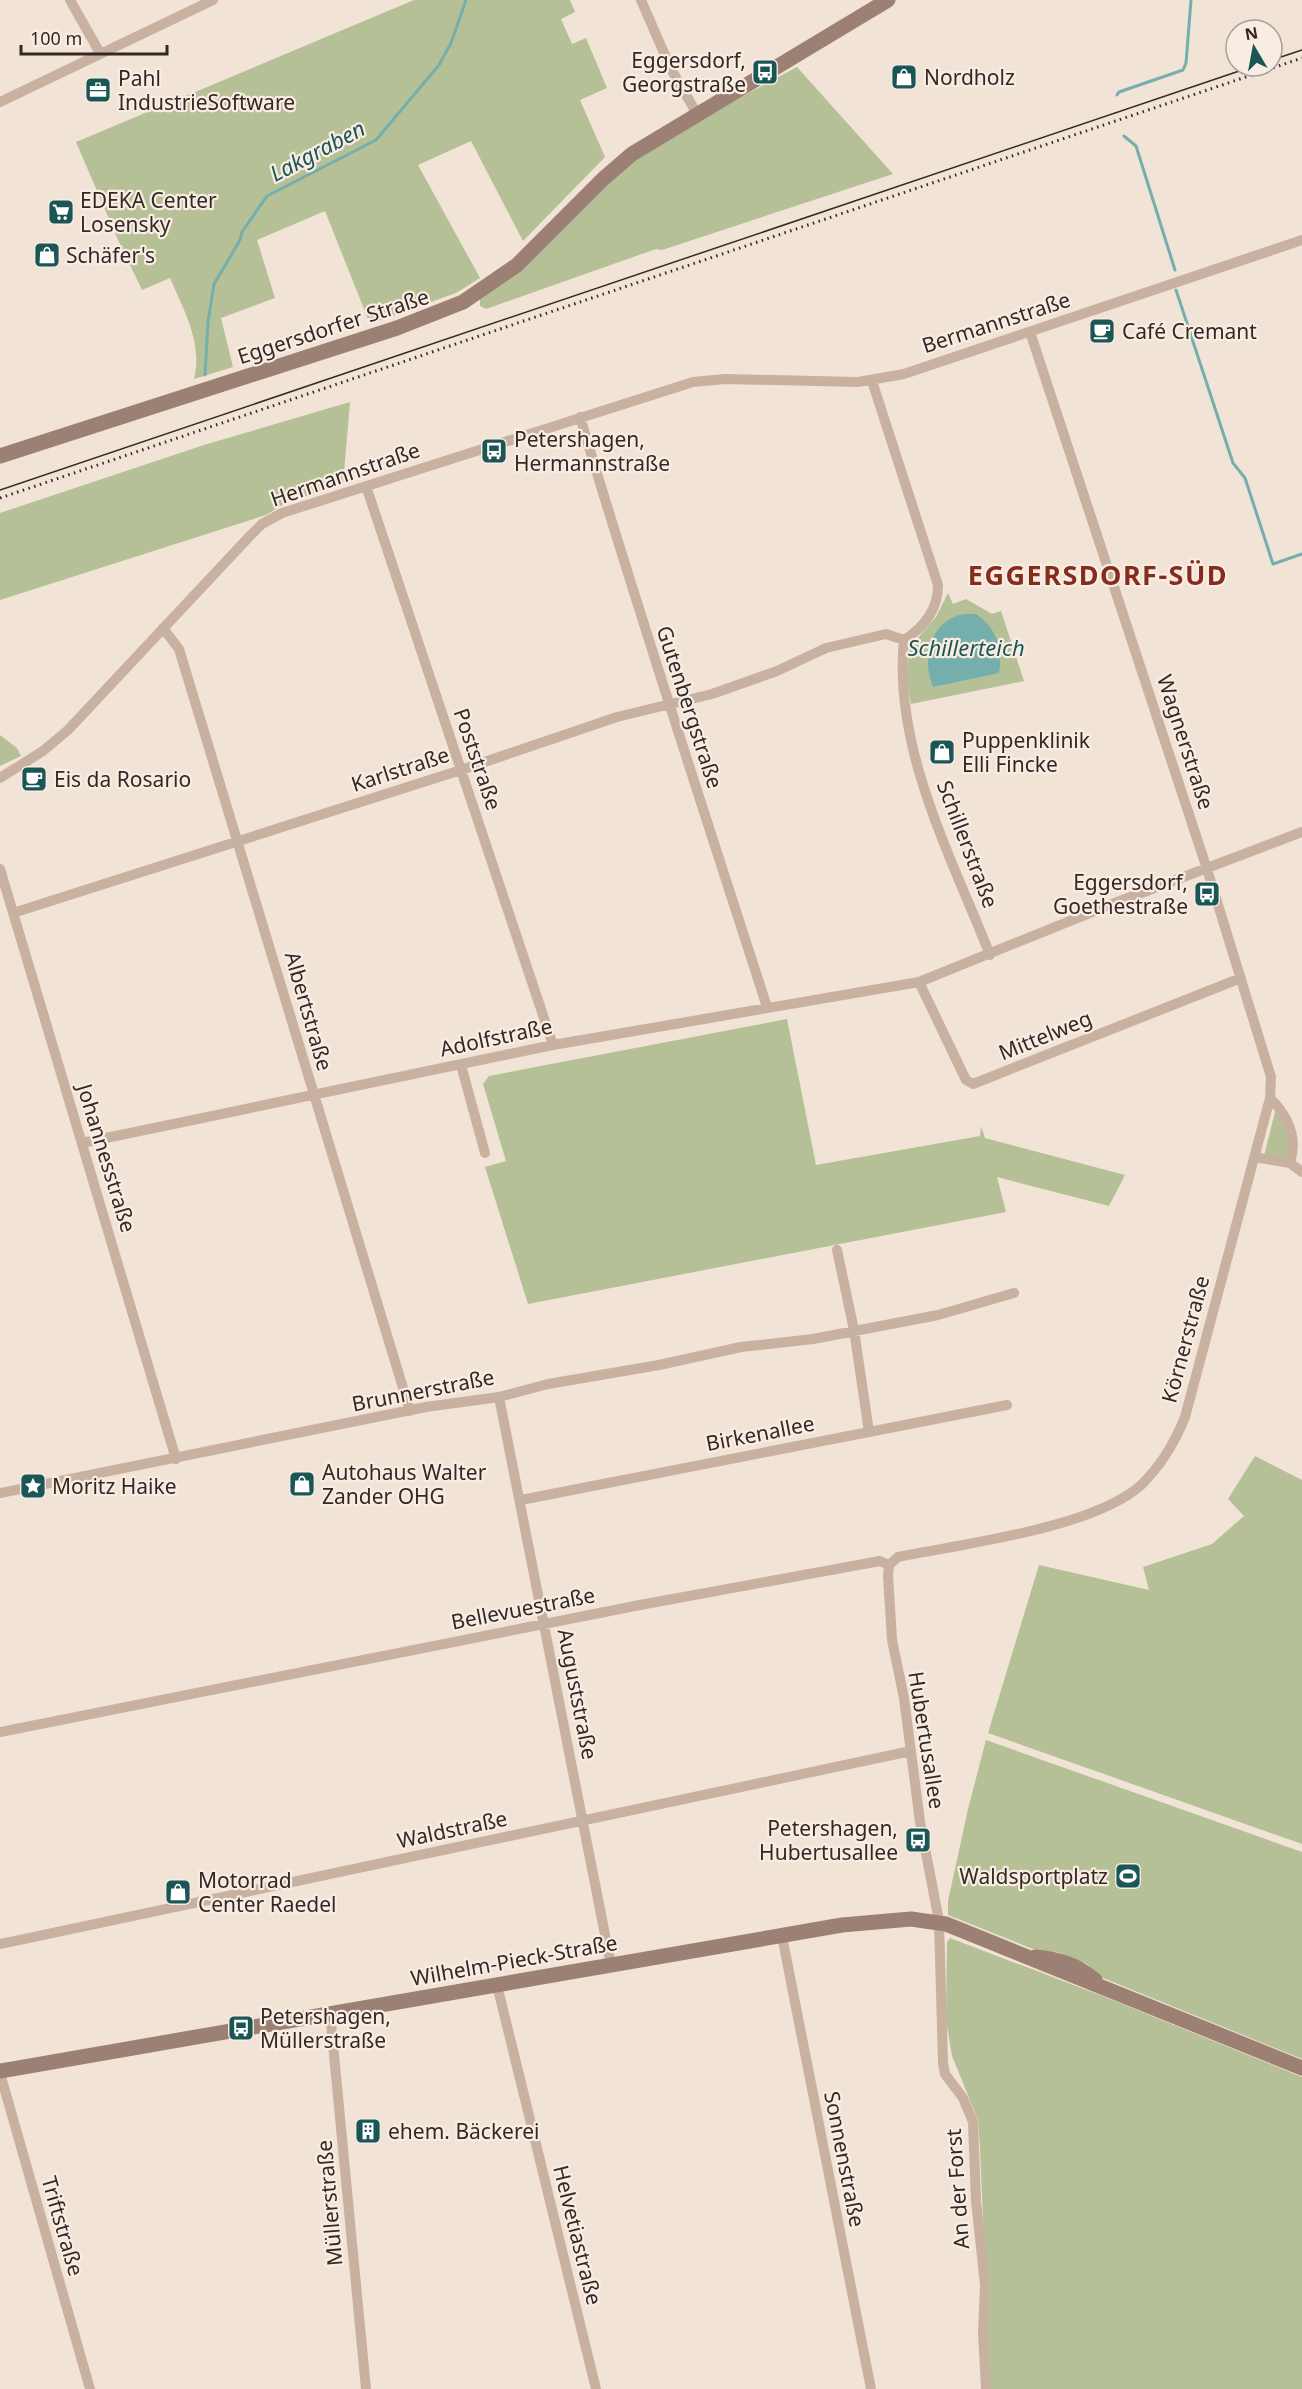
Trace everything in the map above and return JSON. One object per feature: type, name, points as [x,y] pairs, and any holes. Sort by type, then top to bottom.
[{"type":"street","points":[[70,0],[100,53]]},
{"type":"street","points":[[0,102],[213,0]]},
{"type":"street","points":[[641,0],[671,69],[697,114]]},
{"type":"street","name":"Eggersdorfer Straße","points":[[0,456],[398,328],[463,303],[517,265],[603,179],[632,154],[888,0]]},
{"type":"street","name":"Bermannstraße","points":[[693,382],[725,379],[845,383],[872,381],[904,374],[1302,240]]},
{"type":"street","name":"Wagnerstraße","points":[[1030,332],[1208,869],[1271,1077],[1270,1098]]},
{"type":"street","points":[[872,381],[938,585],[937,601],[930,616],[904,640]]},
{"type":"street","name":"Hermannstraße","points":[[0,778],[68,730],[262,524],[282,513],[693,382]]},
{"type":"street","name":"Gutenbergstraße","points":[[580,417],[622,562],[671,704],[767,1007]]},
{"type":"street","name":"Poststraße","points":[[366,486],[553,1045]]},
{"type":"street","name":"Albertstraße","points":[[163,628],[180,649],[410,1411]]},
{"type":"street","name":"Karlstraße","points":[[13,913],[461,770],[617,717],[712,694],[797,662],[826,648],[886,634],[904,640]]},
{"type":"street","name":"Schillerstraße","points":[[904,640],[902,693],[916,766],[990,955]]},
{"type":"street","name":"Hermannstraße","points":[[0,769],[26,761]]},
{"type":"street","name":"Adolfstraße","points":[[82,1143],[553,1045],[920,982],[1107,906],[1302,832]]},
{"type":"street","name":"Johannesstraße","points":[[0,869],[177,1459]]},
{"type":"street","name":"Mittelweg","points":[[920,982],[966,1080],[973,1084],[1241,978]]},
{"type":"street","points":[[461,1065],[485,1153]]},
{"type":"street","points":[[1270,1098],[1286,1116],[1290,1127],[1294,1150],[1290,1163]]},
{"type":"street","name":"Körnerstraße","points":[[1052,1525],[1092,1513],[1125,1496],[1152,1472],[1177,1437],[1185,1417],[1270,1098]]},
{"type":"street","points":[[1254,1157],[1290,1163],[1302,1172]]},
{"type":"street","points":[[837,1250],[854,1330],[869,1432]]},
{"type":"street","name":"Brunnerstraße","points":[[0,1493],[731,1349],[813,1339],[938,1315],[1014,1293]]},
{"type":"street","name":"Auguststraße","points":[[499,1396],[611,1965]]},
{"type":"street","name":"Birkenallee","points":[[521,1500],[1007,1405]]},
{"type":"street","name":"Bellevuestraße","points":[[0,1732],[544,1624],[879,1561],[889,1565],[898,1557],[1052,1525]]},
{"type":"street","name":"Hubertusallee","points":[[889,1565],[892,1640],[911,1751],[920,1822],[939,1921]]},
{"type":"street","name":"Waldstraße","points":[[0,1944],[911,1751]]},
{"type":"street","name":"Wilhelm-Pieck-Straße","points":[[0,2072],[865,1922],[939,1921],[1032,1957],[1050,1968],[1103,1986],[1302,2068]]},
{"type":"street","name":"An der Forst","points":[[939,1921],[943,2063],[945,2074],[963,2098],[973,2122],[976,2201],[985,2285],[983,2333],[986,2389]]},
{"type":"street","name":"Sonnenstraße","points":[[782,1936],[871,2389]]},
{"type":"street","name":"Helvetiastraße","points":[[497,1985],[596,2389]]},
{"type":"street","name":"Müllerstraße","points":[[330,2013],[366,2389]]},
{"type":"street","name":"Triftstraße","points":[[0,2072],[90,2389]]},
{"type":"green space","points":[[414,0],[570,0],[575,12],[561,19],[572,44],[586,38],[607,88],[580,100],[605,157],[523,241],[471,141],[418,165],[480,278],[456,293],[370,324],[325,211],[257,240],[275,298],[221,318],[233,367],[194,379],[196,353],[191,327],[170,278],[142,290],[76,142]]},
{"type":"green space","points":[[797,67],[893,174],[662,250],[656,249],[486,309],[480,306],[480,299],[622,168],[702,118]]},
{"type":"green space","points":[[350,402],[343,484],[287,502],[266,515],[0,600],[0,513],[204,445]]},
{"type":"green space","points":[[948,593],[953,604],[966,599],[992,614],[1001,611],[1024,681],[911,704],[906,677],[910,647],[936,617]]},
{"type":"green space","points":[[0,735],[17,748],[21,756],[0,766]]},
{"type":"green space","points":[[787,1019],[816,1165],[980,1136],[981,1126],[985,1138],[1125,1175],[1109,1206],[997,1177],[1006,1212],[528,1304],[485,1167],[506,1161],[483,1084],[489,1076]]},
{"type":"green space","points":[[1275,1112],[1284,1119],[1290,1153],[1285,1158],[1264,1156]]},
{"type":"green space","points":[[1255,1456],[1302,1480],[1302,1844],[988,1733],[1039,1565],[1149,1590],[1143,1567],[1212,1544],[1244,1516],[1228,1499]]},
{"type":"green space","name":"Waldsportplatz","points":[[986,1740],[1302,1852],[1302,2059],[1103,1978],[1087,1964],[1057,1952],[1038,1951],[948,1915],[948,1901]]},
{"type":"green space","points":[[950,1938],[1105,1997],[1302,2077],[1302,2389],[990,2389],[978,2120],[952,2056],[946,2020],[947,1942]]},
{"type":"water","name":"Schillerteich","points":[[964,614],[976,614],[994,633],[1000,655],[999,673],[933,687],[928,665],[931,642],[943,624]]},
{"type":"waterway","name":"Lakgraben","points":[[205,375],[208,322],[214,284],[240,240],[242,232],[267,196],[376,140],[439,65],[451,43],[466,0]]},
{"type":"waterway","points":[[1117,95],[1119,92],[1183,70],[1186,63],[1191,0]]},
{"type":"waterway","points":[[1124,136],[1136,146],[1175,270]]},
{"type":"waterway","points":[[1176,290],[1233,463],[1245,478],[1273,564],[1302,554]]},
{"type":"tram line","points":[[1284,56],[1302,50]]},
{"type":"tram line","points":[[0,490],[1224,76]]},
{"type":"railway","points":[[0,498],[1302,58]]},
{"type":"place","name":"Eggersdorf, Georgstraße","points":[[765,72]]},
{"type":"place","name":"Nordholz","points":[[904,77]]},
{"type":"place","name":"Pahl IndustrieSoftware","points":[[98,90]]},
{"type":"place","name":"EDEKA Center Losensky","points":[[61,212]]},
{"type":"place","name":"Schäfer's","points":[[47,255]]},
{"type":"place","name":"Café Cremant","points":[[1102,331]]},
{"type":"place","name":"Petershagen, Hermannstraße","points":[[494,451]]},
{"type":"place","name":"Puppenklinik Elli Fincke","points":[[942,752]]},
{"type":"place","name":"Eis da Rosario","points":[[34,779]]},
{"type":"place","name":"Eggersdorf, Goethestraße","points":[[1207,894]]},
{"type":"place","name":"Autohaus Walter Zander OHG","points":[[302,1484]]},
{"type":"place","name":"Moritz Haike","points":[[33,1486]]},
{"type":"place","name":"Petershagen, Hubertusallee","points":[[918,1840]]},
{"type":"place","name":"Waldsportplatz","points":[[1128,1876]]},
{"type":"place","name":"Motorrad Center Raedel","points":[[178,1892]]},
{"type":"place","name":"Petershagen, Müllerstraße","points":[[241,2028]]},
{"type":"place","name":"ehem. Bäckerei","points":[[368,2131]]},
{"type":"district","name":"EGGERSDORF-SÜD","points":[[1098,574]]}]
